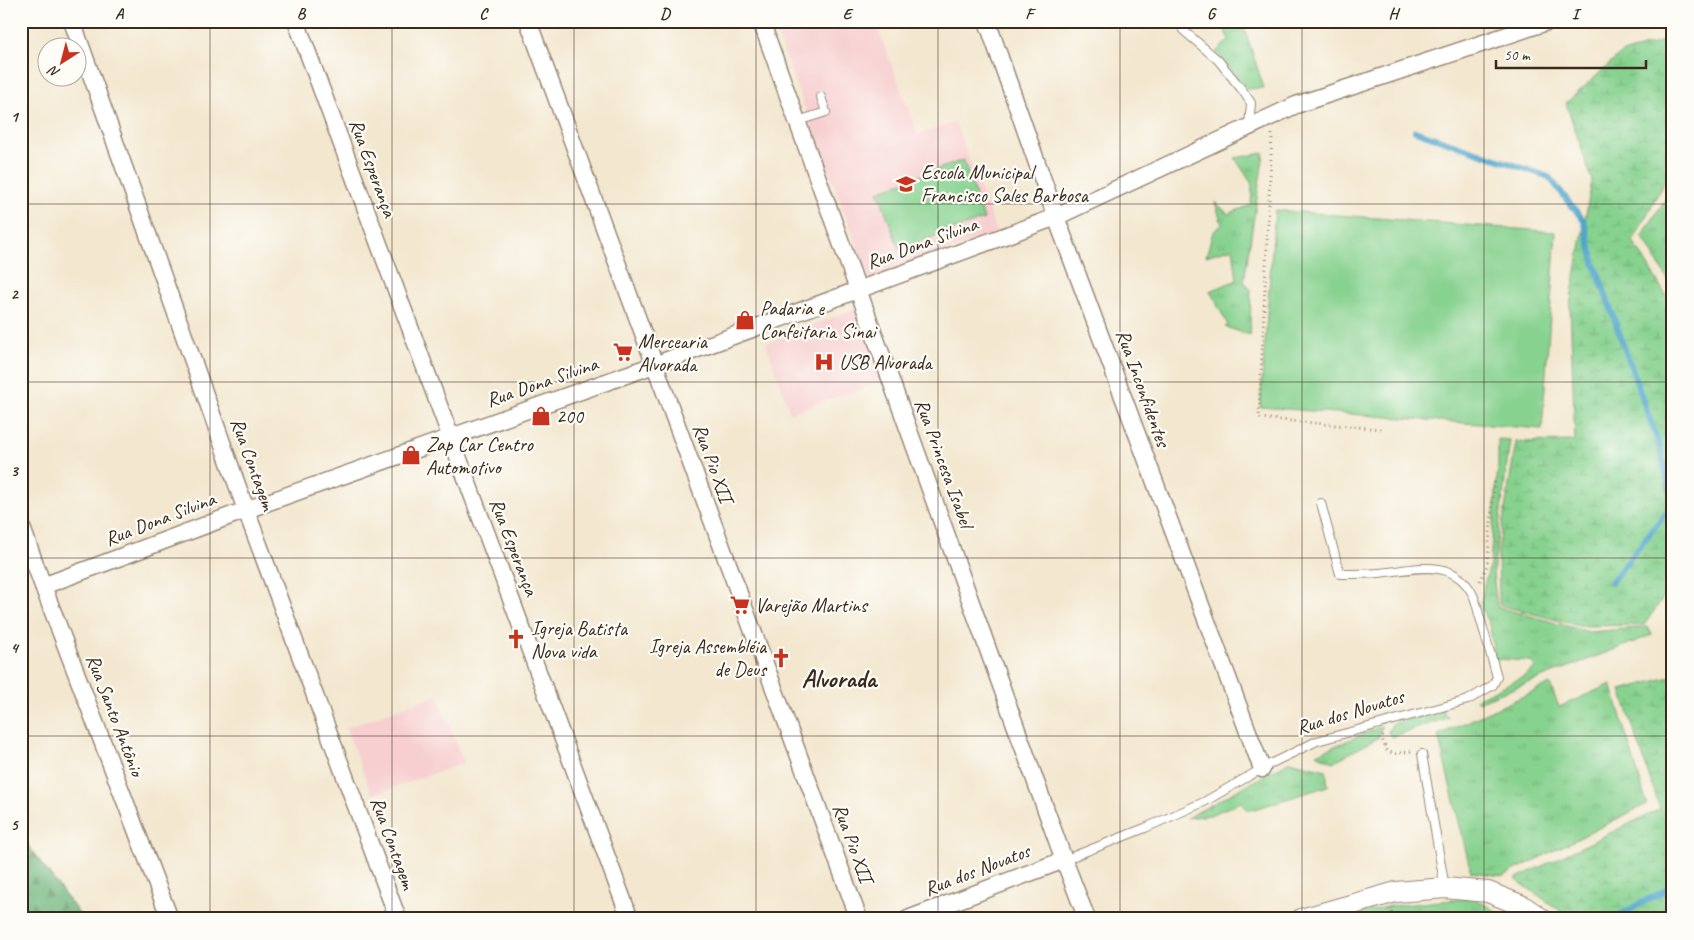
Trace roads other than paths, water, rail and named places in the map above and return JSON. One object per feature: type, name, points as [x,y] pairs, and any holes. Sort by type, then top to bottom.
[{"type":"street","name":"Rua Contagem","points":[[72,21],[246,510],[398,919]]},
{"type":"street","name":"Rua Esperança","points":[[296,21],[630,919]]},
{"type":"street","name":"Rua Pio XII","points":[[528,21],[858,919]]},
{"type":"street","name":"Rua Princesa Isabel","points":[[761,21],[1087,919]]},
{"type":"street","name":"Rua Inconfidentes","points":[[987,21],[1056,216],[1262,769]]},
{"type":"street","name":"Rua Dona Silvina","points":[[42,586],[246,510],[654,365],[1056,216],[1296,105],[1550,21]]},
{"type":"street","name":"Rua Santo Antônio","points":[[21,525],[42,586],[170,919]]},
{"type":"street","name":"Rua dos Novatos","points":[[908,919],[1064,860]]},
{"type":"street","points":[[1302,919],[1396,892],[1445,888],[1488,892],[1523,906],[1542,919]]},
{"type":"lane","points":[[1183,30],[1218,60],[1243,91],[1251,103],[1249,127]]},
{"type":"lane","points":[[798,121],[826,112],[821,97]]},
{"type":"lane","name":"Rua dos Novatos","points":[[1064,860],[1204,802],[1317,741],[1468,700],[1493,685],[1497,676],[1473,595],[1464,582],[1451,571],[1439,569],[1417,568],[1379,573],[1340,574],[1321,504]]},
{"type":"lane","points":[[1422,754],[1445,888]]},
{"type":"waterway","points":[[1415,131],[1549,177],[1584,221],[1594,262],[1660,448],[1673,504],[1611,582]]},
{"type":"waterway","points":[[1670,707],[1673,713]]},
{"type":"waterway","points":[[1612,919],[1673,886]]},
{"type":"place","name":"Escola Municipal Francisco Sales Barbosa","points":[[906,184]]},
{"type":"place","name":"Padaria e Confeitaria Sinai","points":[[745,320]]},
{"type":"place","name":"Mercearia Alvorada","points":[[623,352]]},
{"type":"place","name":"USB Alvorada","points":[[824,362]]},
{"type":"place","name":"200","points":[[541,416]]},
{"type":"place","name":"Zap Car Centro Automotivo","points":[[411,455]]},
{"type":"place","name":"Varejão Martins","points":[[740,605]]},
{"type":"place","name":"Igreja Batista Nova vida","points":[[516,639]]},
{"type":"place","name":"Igreja Assembléia de Deus","points":[[781,658]]},
{"type":"district","name":"Alvorada","points":[[839,679]]}]
